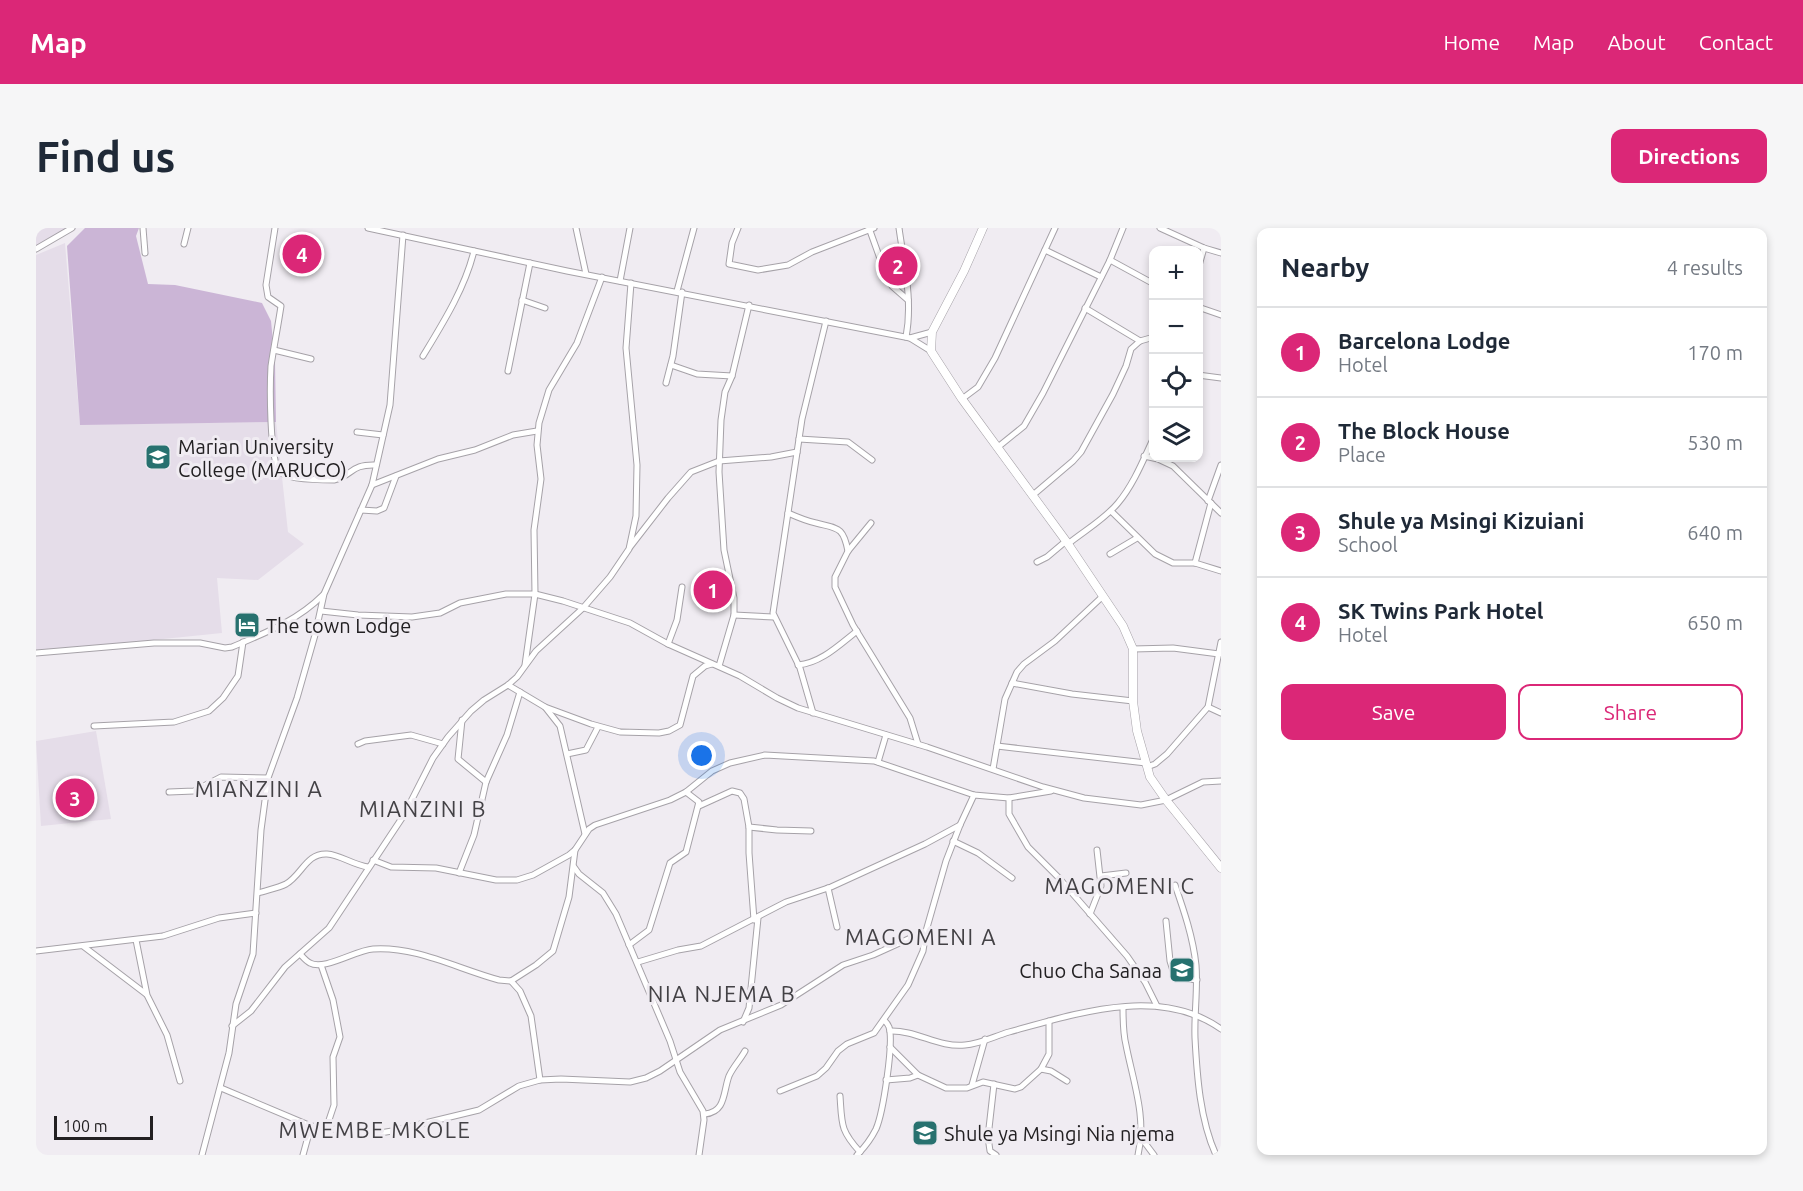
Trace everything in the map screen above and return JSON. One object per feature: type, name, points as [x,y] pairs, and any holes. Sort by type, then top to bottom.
[{"type":"main road","points":[[983,228],[964,271],[932,332],[931,351],[962,399],[1033,495],[1123,626],[1133,649],[1133,701],[1137,731],[1154,784],[1221,868]]},
{"type":"street","points":[[36,249],[72,228]]},
{"type":"street","points":[[143,228],[145,253]]},
{"type":"street","points":[[184,244],[188,228]]},
{"type":"street","points":[[275,228],[266,285],[268,297],[281,306],[271,368],[273,447],[278,470],[289,476],[334,480],[359,466],[376,465]]},
{"type":"street","points":[[368,228],[395,231],[402,235],[474,251],[908,337],[931,351]]},
{"type":"street","points":[[576,228],[586,274]]},
{"type":"street","points":[[620,281],[630,228]]},
{"type":"street","points":[[666,383],[671,365],[680,292],[694,228]]},
{"type":"street","points":[[738,228],[732,243],[729,264],[758,270],[788,265],[812,252],[871,228],[887,278],[892,286],[908,300]]},
{"type":"street","points":[[899,228],[908,300],[908,337]]},
{"type":"street","points":[[962,399],[978,387],[987,372],[1055,228]]},
{"type":"street","points":[[998,447],[1018,432],[1029,419],[1110,260],[1123,228]]},
{"type":"street","points":[[1160,228],[1204,248],[1221,253]]},
{"type":"street","points":[[208,1155],[203,1152],[229,1053],[236,1004],[253,954],[261,830],[268,778],[289,721],[324,594],[372,485],[390,405],[402,235]]},
{"type":"street","points":[[1045,250],[1101,277]]},
{"type":"street","points":[[423,356],[458,294],[470,269],[474,251]]},
{"type":"street","points":[[1110,260],[1149,281]]},
{"type":"street","points":[[507,371],[530,262]]},
{"type":"street","points":[[525,665],[535,594],[534,530],[541,479],[537,431],[549,390],[578,343],[602,277]]},
{"type":"street","points":[[629,549],[636,516],[637,465],[626,348],[631,283]]},
{"type":"street","points":[[522,300],[545,308]]},
{"type":"street","points":[[716,665],[734,615],[734,598],[724,550],[719,461],[724,395],[732,376],[749,306]]},
{"type":"street","points":[[1085,308],[1140,341]]},
{"type":"street","points":[[1203,309],[1221,315]]},
{"type":"street","points":[[813,713],[798,665],[774,617],[805,402],[826,321]]},
{"type":"street","points":[[908,337],[932,332]]},
{"type":"street","points":[[1033,495],[1074,461],[1081,452],[1113,394],[1131,349],[1140,341],[1149,338]]},
{"type":"street","points":[[274,350],[311,358]]},
{"type":"street","points":[[671,365],[697,374],[732,376]]},
{"type":"street","points":[[1203,376],[1221,378]]},
{"type":"street","points":[[372,485],[438,459],[537,431]]},
{"type":"street","points":[[357,432],[383,435]]},
{"type":"street","points":[[799,439],[848,442],[872,460]]},
{"type":"street","points":[[1036,562],[1047,557],[1111,511],[1127,491],[1149,446]]},
{"type":"street","points":[[232,1026],[251,1011],[285,967],[329,928],[404,816],[442,744],[462,720],[484,700],[508,685],[536,651],[583,608],[610,577],[668,498],[691,472],[719,461],[771,457],[797,452]]},
{"type":"street","points":[[1144,456],[1173,466],[1221,513]]},
{"type":"street","points":[[1195,563],[1209,502],[1221,465]]},
{"type":"street","points":[[361,510],[377,511],[384,508],[396,476]]},
{"type":"street","points":[[1111,511],[1155,554],[1182,564],[1195,563],[1221,571]]},
{"type":"street","points":[[788,513],[815,523],[835,527],[843,533],[848,551]]},
{"type":"street","points":[[871,524],[848,551],[835,577],[835,587],[857,632],[910,718],[918,744]]},
{"type":"street","points":[[1110,554],[1137,538]]},
{"type":"street","points":[[713,578],[729,576]]},
{"type":"street","points":[[668,644],[677,620],[682,587]]},
{"type":"street","points":[[36,653],[154,643],[200,643],[225,648],[278,628],[324,594]]},
{"type":"street","points":[[321,611],[412,617],[440,613],[460,603],[506,594],[535,594],[630,623],[668,644],[716,665],[788,704],[918,744],[1054,790],[1084,798],[1129,804],[1154,803],[1166,800],[1203,782],[1221,781]]},
{"type":"street","points":[[993,769],[1005,699],[1024,664],[1055,641],[1103,596]]},
{"type":"street","points":[[734,615],[774,617]]},
{"type":"street","points":[[798,665],[812,663],[857,632]]},
{"type":"street","points":[[94,726],[174,722],[209,711],[223,698],[238,676],[243,642]]},
{"type":"street","points":[[997,746],[1147,765],[1155,764],[1208,707],[1221,642]]},
{"type":"street","points":[[1133,649],[1173,648],[1220,654]]},
{"type":"street","points":[[508,685],[545,707],[598,727],[614,731],[659,733],[675,729],[680,724],[693,676],[705,666],[716,665]]},
{"type":"street","points":[[1012,683],[1091,697],[1133,701]]},
{"type":"street","points":[[459,873],[474,836],[486,782],[507,735],[520,692]]},
{"type":"street","points":[[545,707],[563,731],[585,834]]},
{"type":"street","points":[[1208,707],[1221,713]]},
{"type":"street","points":[[462,720],[458,759],[486,782]]},
{"type":"street","points":[[567,754],[586,750],[598,727]]},
{"type":"street","points":[[358,744],[411,735],[442,744]]},
{"type":"street","points":[[878,762],[886,735]]},
{"type":"street","points":[[373,860],[391,867],[436,868],[505,882],[517,880],[539,872],[575,850],[585,834],[595,825],[670,800],[686,792],[720,767],[765,755],[878,762],[974,795],[1009,798],[1054,790]]},
{"type":"street","points":[[169,792],[194,791],[221,777],[268,778]]},
{"type":"street","points":[[629,945],[649,930],[670,863],[686,852],[699,806],[697,799],[686,792]]},
{"type":"street","points":[[699,806],[716,801],[728,793],[737,792],[744,799],[749,827],[749,853],[756,919],[750,1008],[743,1022]]},
{"type":"street","points":[[780,1091],[820,1074],[838,1051],[847,1044],[869,1037],[884,1020],[914,974],[923,951],[926,931],[953,841],[974,795]]},
{"type":"street","points":[[1009,798],[1009,814],[1028,847],[1059,878],[1127,956],[1145,982],[1157,1006]]},
{"type":"street","points":[[638,962],[701,946],[786,902],[828,888],[925,844],[960,825]]},
{"type":"street","points":[[749,827],[811,831]]},
{"type":"street","points":[[953,841],[978,853],[1012,878]]},
{"type":"street","points":[[300,954],[310,963],[321,965],[372,949],[394,950],[418,954],[499,980],[512,981],[553,951],[566,909],[575,850]]},
{"type":"street","points":[[1090,914],[1100,891],[1101,876],[1097,850]]},
{"type":"street","points":[[258,892],[285,884],[311,858],[317,855],[332,855],[368,867]]},
{"type":"street","points":[[574,867],[611,904],[638,962],[684,1080],[705,1114],[699,1155]]},
{"type":"street","points":[[1101,876],[1126,873]]},
{"type":"street","points":[[1175,885],[1192,942],[1197,980],[1195,1015],[1198,1073],[1207,1128],[1216,1155]]},
{"type":"street","points":[[828,888],[837,927]]},
{"type":"street","points":[[36,951],[174,934],[212,920],[256,913]]},
{"type":"street","points":[[1166,921],[1170,961],[1174,974],[1181,978],[1197,980]]},
{"type":"street","points":[[221,1088],[311,1126],[374,1134],[479,1110],[519,1086],[540,1080],[630,1082],[646,1078],[720,1030],[781,1005],[843,965],[873,955],[926,931]]},
{"type":"street","points":[[136,940],[147,995],[167,1035],[180,1081]]},
{"type":"street","points":[[83,946],[147,995]]},
{"type":"street","points":[[321,965],[333,1000],[340,1037],[333,1057],[334,1105],[326,1129]]},
{"type":"street","points":[[512,981],[520,991],[531,1016],[540,1080]]},
{"type":"street","points":[[890,1031],[909,1032],[954,1045],[972,1044],[1049,1021],[1091,1012],[1157,1006],[1195,1015],[1221,1029]]},
{"type":"street","points":[[1123,1008],[1125,1042],[1138,1099],[1142,1139],[1138,1155]]},
{"type":"street","points":[[840,1096],[843,1129],[859,1154],[877,1126],[886,1080],[890,1031],[884,1020]]},
{"type":"street","points":[[890,1047],[918,1075],[946,1088],[957,1089],[983,1082],[1015,1089],[1021,1087],[1041,1069],[1048,1054],[1049,1021]]},
{"type":"street","points":[[972,1085],[985,1040]]},
{"type":"street","points":[[705,1114],[714,1112],[720,1106],[729,1076],[745,1051]]},
{"type":"street","points":[[1041,1069],[1051,1071],[1067,1081]]},
{"type":"street","points":[[886,1080],[918,1075]]},
{"type":"street","points":[[994,1084],[988,1137],[990,1151],[996,1155]]},
{"type":"street","points":[[303,1155],[311,1126]]},
{"type":"street","points":[[1142,1139],[1154,1155]]},
{"type":"shaded area","points":[[36,228],[71,228],[36,248]]},
{"type":"shaded area","points":[[85,228],[139,228],[136,236],[148,284],[175,285],[262,303],[271,321],[275,362],[276,422],[80,425],[67,246]]},
{"type":"shaded area","name":"Marian University College (MARUCO)","points":[[65,243],[80,424],[276,422],[288,532],[304,544],[258,580],[217,578],[222,633],[36,652],[36,255]]},
{"type":"shaded area","points":[[96,731],[111,819],[41,826],[36,741]]},
{"type":"place","name":"SK Twins Park Hotel","points":[[302,254]]},
{"type":"place","name":"The Block House","points":[[898,266]]},
{"type":"place","name":"Marian University College (MARUCO)","points":[[158,457]]},
{"type":"place","name":"Barcelona Lodge","points":[[713,590]]},
{"type":"place","name":"The town Lodge","points":[[247,625]]},
{"type":"place","name":"Shule ya Msingi Kizuiani","points":[[75,798]]},
{"type":"place","name":"Chuo Cha Sanaa","points":[[1182,970]]},
{"type":"place","name":"Shule ya Msingi Nia njema","points":[[925,1133]]},
{"type":"district","name":"MIANZINI A","points":[[259,788]]},
{"type":"district","name":"MIANZINI B","points":[[423,808]]},
{"type":"district","name":"MAGOMENI C","points":[[1120,885]]},
{"type":"district","name":"MAGOMENI A","points":[[921,936]]},
{"type":"district","name":"NIA NJEMA B","points":[[722,993]]},
{"type":"district","name":"MWEMBE MKOLE","points":[[375,1129]]}]
